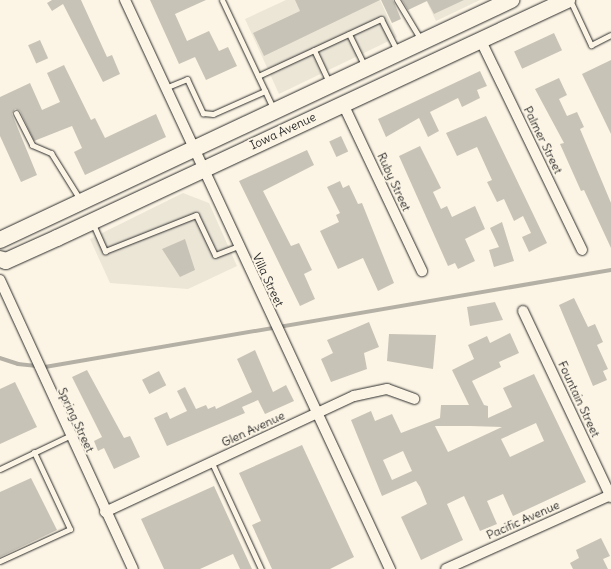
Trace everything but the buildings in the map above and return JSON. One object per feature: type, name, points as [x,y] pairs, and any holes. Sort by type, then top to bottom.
[{"type":"main road","name":"Iowa Avenue","points":[[0,240],[422,42],[490,4],[510,0]]},
{"type":"main road","name":"Iowa Avenue","points":[[0,259],[6,261],[91,222],[202,168],[481,41],[567,0]]},
{"type":"street","name":"Villa Street","points":[[125,0],[238,246],[318,413],[390,569]]},
{"type":"street","name":"Palmer Street","points":[[481,41],[582,250]]},
{"type":"street","name":"Ruby Street","points":[[344,104],[422,271]]},
{"type":"street","name":"Spring Street","points":[[0,280],[37,366],[132,569]]},
{"type":"street","name":"Fountain Street","points":[[523,311],[611,496]]},
{"type":"street","name":"Glen Avenue","points":[[105,512],[371,390],[387,389],[414,399]]},
{"type":"street","name":"Pacific Avenue","points":[[446,569],[611,496]]},
{"type":"lane","points":[[222,0],[274,111]]},
{"type":"lane","points":[[397,0],[422,42]]},
{"type":"lane","points":[[570,0],[591,45],[611,35]]},
{"type":"lane","points":[[258,76],[381,19],[398,53]]},
{"type":"lane","points":[[349,34],[365,68]]},
{"type":"lane","points":[[314,50],[330,85]]},
{"type":"lane","points":[[166,88],[187,79],[203,113],[213,114],[265,91]]},
{"type":"lane","points":[[16,113],[32,146],[51,153],[81,202]]},
{"type":"lane","points":[[91,222],[105,251],[196,215],[215,255],[238,246]]},
{"type":"lane","points":[[0,469],[70,436]]},
{"type":"lane","points":[[0,562],[70,529],[34,452]]},
{"type":"lane","points":[[212,462],[262,569]]},
{"type":"shaded area","points":[[286,0],[380,0],[397,37],[279,94],[245,19]]},
{"type":"shaded area","points":[[426,0],[480,0],[436,21]]},
{"type":"shaded area","points":[[183,193],[209,203],[237,266],[188,289],[110,283],[90,239]]},
{"type":"waterway","points":[[0,358],[18,364],[45,367],[611,270]]}]
